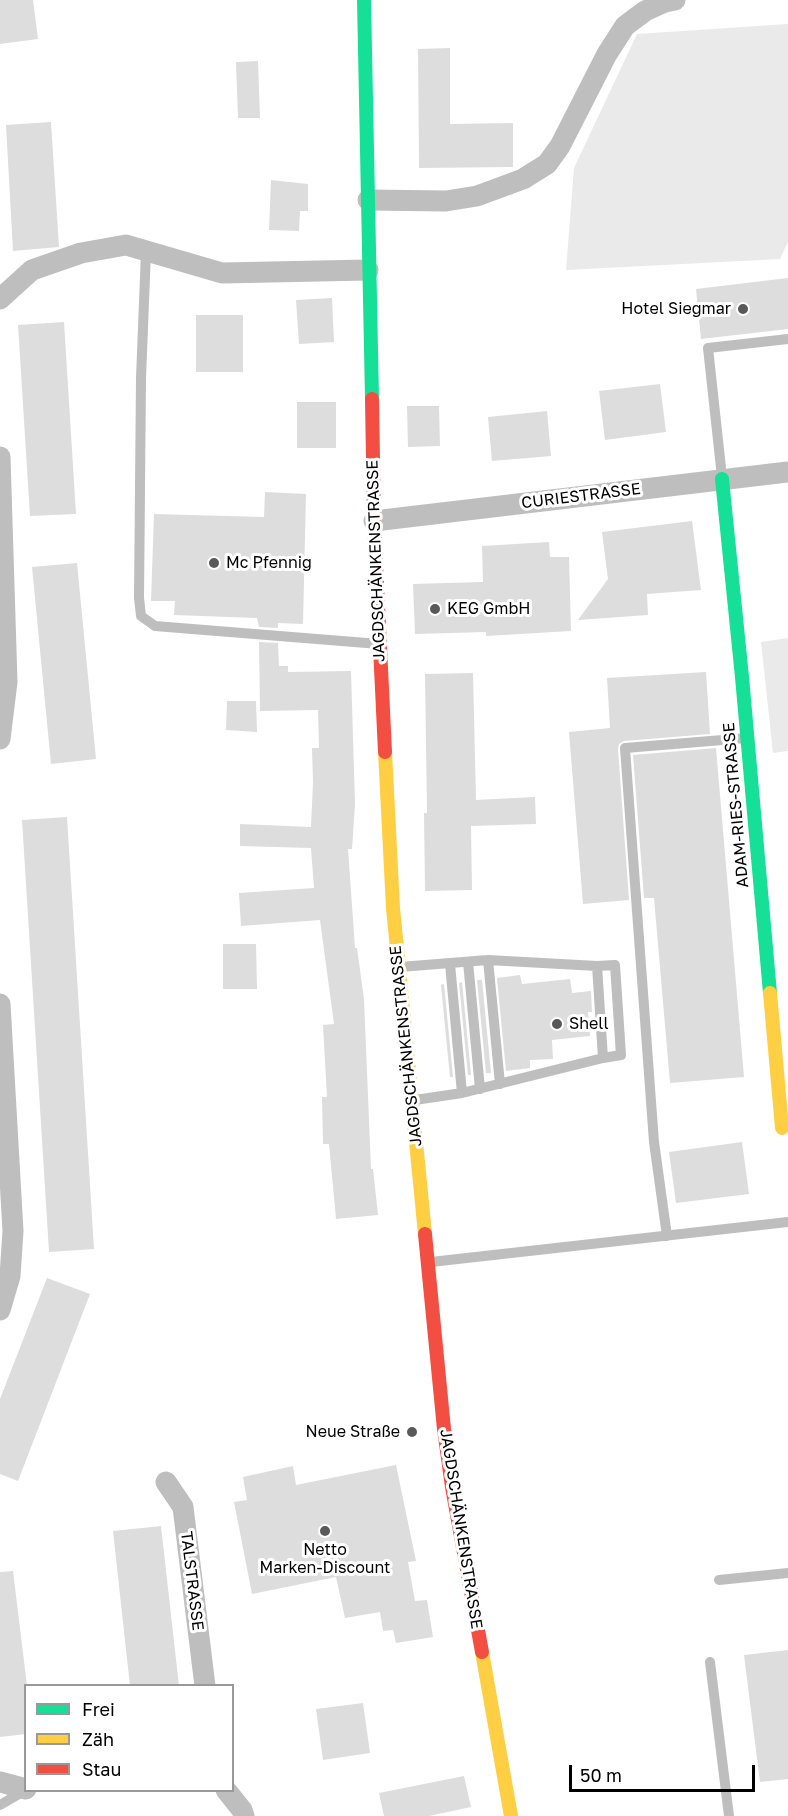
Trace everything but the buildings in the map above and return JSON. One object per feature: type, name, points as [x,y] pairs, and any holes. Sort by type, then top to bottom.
[{"type":"main road","name":"JAGDSCHÄNKENSTRASSE","points":[[364,0],[374,521],[393,908],[444,1429],[452,1487],[511,1816]]},
{"type":"main road","name":"ADAM-RIES-STRASSE","points":[[722,479],[782,1128]]},
{"type":"street","points":[[368,200],[446,201],[477,196],[523,179],[547,164],[560,146],[607,54],[625,26],[645,11],[675,0]]},
{"type":"street","points":[[0,299],[32,270],[81,253],[126,245],[222,273],[368,270]]},
{"type":"street","points":[[0,457],[7,682],[0,739]]},
{"type":"street","name":"CURIESTRASSE","points":[[374,521],[788,472]]},
{"type":"street","points":[[0,1004],[13,1231],[10,1276],[0,1310]]},
{"type":"street","name":"TALSTRASSE","points":[[166,1482],[183,1507],[206,1684]]},
{"type":"street","points":[[0,1782],[24,1789]]},
{"type":"street","points":[[227,1792],[242,1810],[244,1816]]},
{"type":"lane","points":[[146,252],[141,378],[139,598],[141,616],[155,626],[379,644]]},
{"type":"lane","points":[[722,479],[708,348],[788,339]]},
{"type":"lane","points":[[667,1236],[654,1142],[626,748],[747,738]]},
{"type":"lane","points":[[399,968],[488,960],[615,965],[621,1055],[462,1094],[412,1100]]},
{"type":"lane","points":[[488,960],[500,1084]]},
{"type":"lane","points":[[468,963],[480,1089]]},
{"type":"lane","points":[[450,964],[462,1094]]},
{"type":"lane","points":[[597,966],[603,1058]]},
{"type":"lane","points":[[427,1262],[788,1222]]},
{"type":"lane","points":[[719,1580],[788,1573]]},
{"type":"lane","points":[[710,1662],[729,1816]]},
{"type":"lane","points":[[0,1805],[24,1791]]},
{"type":"shaded area","points":[[788,24],[788,242],[780,259],[566,270],[574,168],[637,34]]},
{"type":"shaded area","points":[[788,638],[788,751],[773,753],[761,642]]},
{"type":"traffic: fast","points":[[364,0],[372,399]]},
{"type":"traffic: fast","points":[[722,479],[770,993]]},
{"type":"traffic: slow","points":[[385,752],[393,908],[425,1234]]},
{"type":"traffic: slow","points":[[770,993],[782,1128]]},
{"type":"traffic: slow","points":[[482,1652],[511,1816]]},
{"type":"traffic: jam","points":[[372,399],[374,521],[385,752]]},
{"type":"traffic: jam","points":[[425,1234],[444,1429],[452,1487],[482,1652]]},
{"type":"place","name":"Hotel Siegmar","points":[[743,309]]},
{"type":"place","name":"Mc Pfennig","points":[[214,563]]},
{"type":"place","name":"KEG GmbH","points":[[435,609]]},
{"type":"place","name":"Shell","points":[[557,1024]]},
{"type":"place","name":"Neue Straße","points":[[412,1432]]},
{"type":"place","name":"Netto Marken-Discount","points":[[325,1531]]}]
